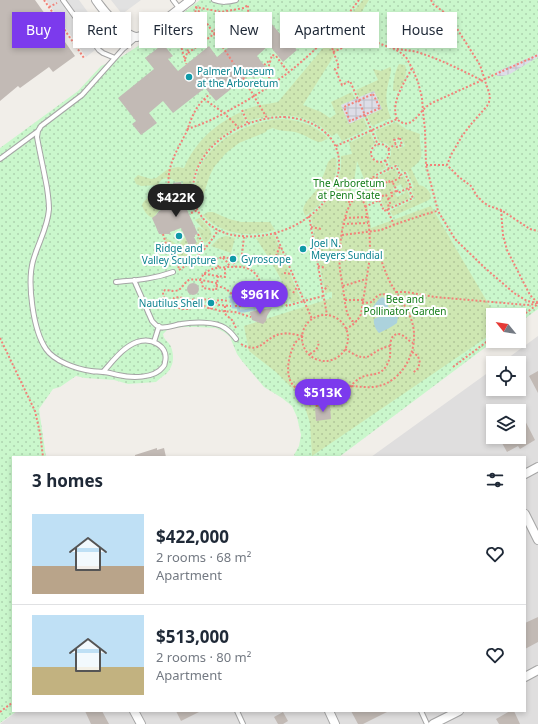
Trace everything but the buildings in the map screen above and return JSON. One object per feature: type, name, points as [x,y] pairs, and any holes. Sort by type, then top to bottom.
[{"type":"street","points":[[96,0],[116,23],[131,35],[138,37],[180,9],[194,4]]},
{"type":"street","points":[[526,473],[538,467]]},
{"type":"street","points":[[526,516],[538,540]]},
{"type":"street","points":[[526,676],[538,670]]},
{"type":"street","points":[[135,712],[141,724]]},
{"type":"street","points":[[329,712],[335,724]]},
{"type":"street","points":[[433,724],[457,712]]},
{"type":"lane","points":[[62,0],[99,50],[115,58]]},
{"type":"lane","points":[[173,0],[180,9]]},
{"type":"lane","points":[[214,0],[220,2],[236,0]]},
{"type":"lane","points":[[0,159],[38,131],[41,126],[82,95],[123,49],[138,37]]},
{"type":"lane","points":[[38,131],[37,137],[49,207],[46,225],[34,257],[30,290],[33,309],[43,344],[53,356],[77,368],[92,372],[138,377],[152,375],[164,367],[166,357],[164,349],[154,342],[138,342],[126,348],[103,372]]},
{"type":"lane","points":[[116,282],[162,276],[173,272]]},
{"type":"lane","points":[[134,280],[152,321],[155,324],[164,327],[198,323],[217,324],[226,328],[236,340]]},
{"type":"lane","points":[[154,342],[159,326]]},
{"type":"lane","points":[[237,712],[243,724]]},
{"type":"lane","points":[[421,712],[427,724]]},
{"type":"path","points":[[44,0],[84,58]]},
{"type":"path","points":[[49,7],[62,0]]},
{"type":"path","points":[[349,12],[359,0]]},
{"type":"path","points":[[431,0],[433,4],[449,16],[455,24],[480,65],[490,96],[489,102],[484,111],[462,136],[447,165]]},
{"type":"path","points":[[194,4],[221,12],[244,8],[248,5],[248,12]]},
{"type":"path","points":[[194,4],[234,64]]},
{"type":"path","points":[[185,60],[194,24],[194,4]]},
{"type":"path","points":[[187,53],[214,34],[215,31]]},
{"type":"path","points":[[333,52],[362,39],[387,46]]},
{"type":"path","points":[[182,48],[186,64]]},
{"type":"path","points":[[187,129],[224,113],[255,96],[288,73],[316,48]]},
{"type":"path","points":[[332,48],[339,67],[335,69],[342,85],[350,81],[378,145]]},
{"type":"path","points":[[393,48],[418,53],[484,80]]},
{"type":"path","points":[[393,48],[406,57],[418,82],[422,98],[426,164],[438,211],[455,239],[485,268],[527,302],[538,303]]},
{"type":"path","points":[[270,86],[268,69],[272,55],[276,56],[288,73]]},
{"type":"path","points":[[412,68],[395,104],[395,114],[397,119],[404,124],[415,120],[422,111],[436,101],[538,55]]},
{"type":"path","points":[[264,65],[271,60]]},
{"type":"path","points":[[239,70],[268,118]]},
{"type":"path","points":[[193,190],[169,187],[168,179],[171,163],[187,129],[199,105],[210,94]]},
{"type":"path","points":[[373,94],[380,108],[365,115],[350,121],[344,107],[373,94]]},
{"type":"path","points":[[204,99],[224,113],[239,128]]},
{"type":"path","points":[[242,110],[248,124]]},
{"type":"path","points":[[268,118],[297,118],[318,126],[325,132],[336,146],[339,155],[339,168],[335,183],[321,205],[309,216],[295,225],[275,233],[244,237],[218,230],[205,220],[198,210],[194,200],[193,185],[196,174],[205,156],[226,135],[248,124],[268,118]]},
{"type":"path","points":[[336,146],[397,119]]},
{"type":"path","points":[[400,138],[402,145],[398,147],[396,144],[394,140],[400,138]]},
{"type":"path","points":[[388,149],[396,144]]},
{"type":"path","points":[[378,145],[385,146],[388,149],[389,154],[385,160],[380,162],[373,158],[371,152],[374,147],[378,145]]},
{"type":"path","points":[[385,160],[389,169]]},
{"type":"path","points":[[426,164],[447,165],[471,186],[483,202],[489,206],[501,210],[530,229],[538,231]]},
{"type":"path","points":[[366,179],[368,182],[376,175],[396,166],[400,175]]},
{"type":"path","points":[[405,173],[411,187],[398,193],[393,182],[401,177],[400,175],[405,173]]},
{"type":"path","points":[[376,176],[379,183]]},
{"type":"path","points":[[393,182],[390,183],[389,181],[385,183],[384,181],[373,187],[384,210],[413,198],[408,188]]},
{"type":"path","points":[[388,198],[392,196],[391,193],[396,190]]},
{"type":"path","points":[[331,191],[351,203]]},
{"type":"path","points":[[378,197],[386,195],[388,198],[390,203],[388,204],[388,209],[394,225]]},
{"type":"path","points":[[346,329],[357,321],[360,314],[370,257],[369,232],[365,207],[362,199],[358,197],[351,203],[345,218],[340,244],[340,269],[345,300],[350,319],[357,321]]},
{"type":"path","points":[[365,207],[379,200]]},
{"type":"path","points":[[191,213],[198,210]]},
{"type":"path","points":[[501,210],[503,236],[507,250],[530,295],[538,303]]},
{"type":"path","points":[[342,234],[381,230],[438,211]]},
{"type":"path","points":[[309,216],[327,315]]},
{"type":"path","points":[[345,218],[367,217]]},
{"type":"path","points":[[343,224],[368,223]]},
{"type":"path","points":[[311,227],[321,230]]},
{"type":"path","points":[[173,272],[196,258],[210,244],[218,230]]},
{"type":"path","points":[[275,233],[312,319]]},
{"type":"path","points":[[163,234],[166,247],[180,269]]},
{"type":"path","points":[[198,234],[205,249]]},
{"type":"path","points":[[244,237],[242,254],[254,259],[247,268]]},
{"type":"path","points":[[276,256],[280,246]]},
{"type":"path","points":[[315,252],[323,246]]},
{"type":"path","points":[[219,267],[213,261],[222,257],[227,257],[236,267]]},
{"type":"path","points":[[222,257],[226,260],[230,267]]},
{"type":"path","points":[[303,336],[294,345],[288,367],[288,375],[294,386],[298,389],[309,392],[333,386],[379,386],[388,382],[404,368],[412,352],[414,332],[412,320],[389,281],[380,257],[340,260]]},
{"type":"path","points":[[318,266],[326,268]]},
{"type":"path","points":[[200,280],[204,274],[219,267],[247,268],[254,272],[259,280],[262,291],[260,302],[261,310]]},
{"type":"path","points":[[204,274],[225,277],[225,268]]},
{"type":"path","points":[[284,273],[293,274]]},
{"type":"path","points":[[200,280],[203,288],[216,290],[218,276]]},
{"type":"path","points":[[343,286],[367,278]]},
{"type":"path","points":[[217,283],[190,279],[178,290],[164,290],[163,295],[168,304],[174,308],[190,309],[195,304],[199,304],[210,309],[235,312],[251,317]]},
{"type":"path","points":[[216,286],[226,289],[237,300],[250,303],[282,302],[287,306],[323,296]]},
{"type":"path","points":[[293,294],[298,286]]},
{"type":"path","points":[[322,292],[328,286]]},
{"type":"path","points":[[396,292],[406,292],[435,298],[527,305],[538,303]]},
{"type":"path","points":[[345,300],[362,301],[368,303],[374,301],[378,296],[385,294],[402,302]]},
{"type":"path","points":[[211,296],[212,300],[218,305],[231,306]]},
{"type":"path","points":[[173,302],[174,298],[176,297]]},
{"type":"path","points":[[176,297],[199,300],[229,301]]},
{"type":"path","points":[[176,297],[177,301]]},
{"type":"path","points":[[168,304],[177,301],[182,303],[182,298]]},
{"type":"path","points":[[235,306],[241,306],[242,302]]},
{"type":"path","points":[[526,312],[538,303]]},
{"type":"path","points":[[210,309],[211,305]]},
{"type":"path","points":[[225,306],[225,315],[230,318],[235,326],[235,330],[232,334]]},
{"type":"path","points":[[320,315],[332,316],[339,319],[346,329],[348,336],[345,349],[339,356],[325,361],[318,359],[306,350],[303,336],[304,330],[312,319],[320,315]]},
{"type":"path","points":[[236,340],[251,348],[263,345],[277,335],[281,334],[303,336]]},
{"type":"path","points":[[322,389],[332,396],[340,398],[346,395],[352,385],[360,378],[380,373],[384,369],[390,359],[390,342],[393,337],[397,334],[402,335],[410,342],[414,343]]},
{"type":"path","points":[[0,338],[35,411],[43,456]]},
{"type":"path","points":[[310,354],[318,348],[318,341]]},
{"type":"path","points":[[453,367],[486,342]]},
{"type":"path","points":[[345,349],[365,358],[385,347],[390,346]]},
{"type":"path","points":[[412,352],[418,356],[420,363],[417,370],[412,373]]},
{"type":"path","points":[[309,392],[315,406],[319,406]]},
{"type":"path","points":[[0,712],[12,703]]},
{"type":"shaded area","points":[[46,0],[79,0],[88,12],[73,12],[73,38],[65,27],[65,12],[54,12]]},
{"type":"shaded area","points":[[111,0],[141,0],[125,12],[120,12]]},
{"type":"shaded area","points":[[80,48],[98,48],[86,57]]},
{"type":"shaded area","points":[[538,54],[538,57],[510,74],[497,76],[496,72]]},
{"type":"shaded area","points":[[374,91],[382,109],[349,124],[341,105]]},
{"type":"shaded area","points":[[538,336],[538,724],[0,724],[16,712],[526,712],[526,456],[372,456],[486,374],[486,396],[526,396],[526,356],[511,356],[522,348],[526,348],[526,345]]},
{"type":"green space","name":"The Arboretum at Penn State","points":[[200,0],[538,0],[538,309],[526,318],[526,308],[486,308],[486,347],[340,456],[294,456],[299,446],[301,435],[297,417],[292,406],[264,387],[237,354],[230,337],[216,328],[184,327],[168,329],[163,334],[164,338],[171,347],[173,362],[166,374],[156,382],[128,384],[114,380],[76,376],[60,387],[53,389],[39,409],[46,456],[12,456],[12,712],[16,712],[0,723],[0,148],[78,91],[101,66],[121,57],[139,45],[139,48],[207,48],[207,12],[184,12]]},
{"type":"green space","points":[[363,0],[369,0],[361,12],[353,12]]},
{"type":"green space","points":[[323,48],[339,48],[303,105],[321,112],[330,118],[336,114],[331,102],[352,92],[355,99],[341,105],[349,123],[363,117],[368,129],[342,141],[337,133],[332,136],[323,128],[303,118],[282,115],[248,121],[243,110],[278,102]]},
{"type":"green space","points":[[399,64],[405,65],[405,78],[399,90],[393,91],[394,77]]},
{"type":"green space","points":[[390,67],[391,71],[386,100],[391,118],[372,126],[367,115],[382,109],[374,91],[359,97],[356,90],[378,80],[373,69],[381,71]]},
{"type":"green space","points":[[241,112],[246,123],[226,134],[210,148],[198,165],[191,187],[183,188],[183,181],[176,182],[169,178],[162,180],[158,185],[141,186],[136,184],[134,179],[138,175],[151,179],[156,178],[168,169],[178,167],[184,168],[200,142],[214,128]]},
{"type":"green space","points":[[281,119],[306,124],[323,133],[328,138],[319,142],[295,132],[273,128],[267,130],[266,132],[239,143],[226,153],[214,167],[204,193],[196,197],[196,181],[200,166],[209,153],[221,142],[235,133],[266,121]]},
{"type":"green space","points":[[396,122],[406,129],[420,134],[422,152],[420,160],[411,168],[419,185],[423,186],[430,192],[431,197],[429,200],[393,216],[390,211],[415,199],[411,189],[414,187],[407,171],[402,172],[397,164],[391,166],[388,160],[391,155],[391,149],[396,146],[398,149],[405,146],[401,137],[393,139],[395,144],[390,147],[385,143],[379,142],[375,131]]},
{"type":"green space","points":[[370,133],[375,143],[370,150],[370,157],[376,162],[384,163],[386,168],[374,174],[377,182],[371,185],[377,198],[376,201],[373,202],[357,161],[354,182],[347,198],[334,190],[340,174],[341,156],[352,154],[349,143]]},
{"type":"green space","points":[[332,158],[336,158],[337,166],[333,183],[324,199],[305,216],[303,210],[304,206],[318,188],[328,162]]},
{"type":"green space","points":[[395,168],[399,178],[404,176],[409,186],[403,189],[401,184],[393,188],[397,197],[405,193],[404,191],[407,190],[410,198],[385,209],[375,187],[382,184],[379,176]]},
{"type":"green space","name":"Bee and Pollinator Garden","points":[[365,190],[371,228],[431,206],[491,308],[486,308],[486,338],[312,456],[310,423],[302,398],[276,372],[249,351],[244,326],[332,298],[332,292],[325,293],[311,217],[332,194],[345,201]]},
{"type":"green space","points":[[176,192],[178,200],[164,204],[165,211],[160,209],[153,218],[149,216],[142,205],[145,200],[154,194],[161,193],[171,196]]},
{"type":"green space","points":[[208,212],[213,212],[229,219],[241,222],[270,222],[275,230],[256,234],[228,231],[211,222],[203,215]]},
{"type":"green space","points":[[199,218],[208,227],[211,233],[209,240],[205,243],[197,228],[199,227],[205,231],[195,220]]},
{"type":"green space","points":[[274,235],[301,300],[291,303],[271,261],[256,238]]},
{"type":"green space","points":[[226,236],[235,238],[231,253],[211,246],[219,238]]},
{"type":"green space","points":[[185,237],[189,246],[198,242],[196,238],[198,237],[202,248],[199,251],[195,249],[190,255],[176,260],[169,249],[165,238],[172,241],[177,245],[177,247]]},
{"type":"water","points":[[382,297],[387,301],[391,311],[398,317],[397,323],[379,333],[375,327],[374,319],[381,316],[381,314],[380,311],[372,308]]},
{"type":"waterway","points":[[230,297],[232,298],[231,301],[233,302],[233,307],[238,307],[239,311],[254,309]]},
{"type":"place","name":"Palmer Museum at the Arboretum","points":[[189,77]]},
{"type":"place","name":"Ridge and Valley Sculpture","points":[[179,236]]},
{"type":"place","name":"Joel N. Meyers Sundial","points":[[303,249]]},
{"type":"place","name":"Gyroscope","points":[[233,259]]},
{"type":"place","name":"Nautilus Shell","points":[[211,303]]}]
